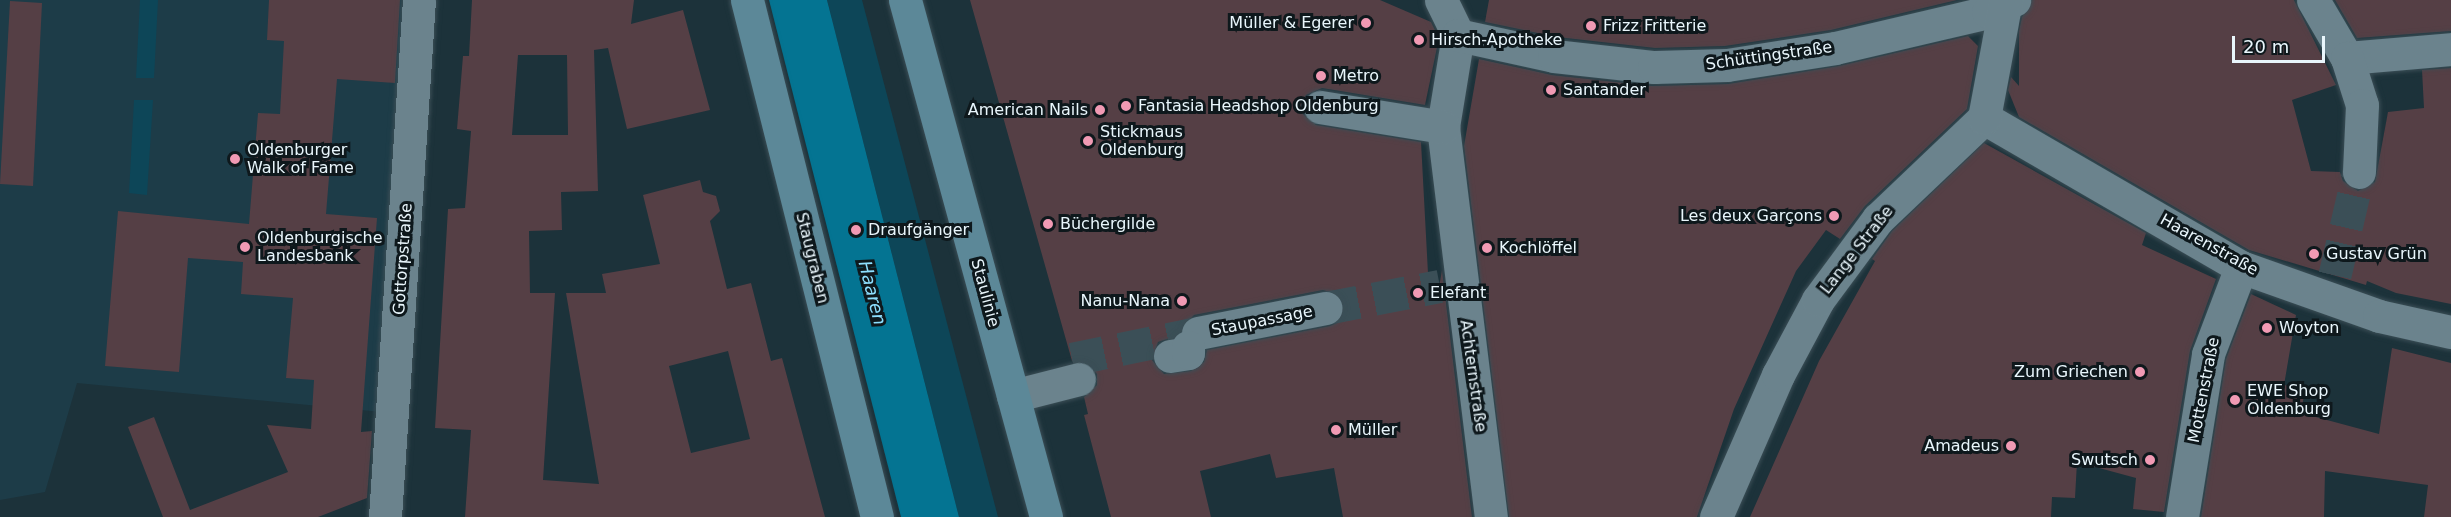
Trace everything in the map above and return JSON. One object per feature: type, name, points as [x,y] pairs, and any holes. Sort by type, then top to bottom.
[{"type":"street","name":"Gottorpstraße","points":[[385,517],[419,0]]},
{"type":"street","name":"Staugraben","points":[[747,0],[877,517]]},
{"type":"street","name":"Staulinie","points":[[905,0],[1046,517]]},
{"type":"street","points":[[2313,0],[2347,58],[2362,105],[2359,172]]},
{"type":"street","points":[[1437,2],[1458,34]]},
{"type":"street","points":[[1984,118],[2009,2]]},
{"type":"street","name":"Schüttingstraße","points":[[1458,34],[1587,60],[1654,67],[1727,65],[1835,48],[1988,12],[2009,2]]},
{"type":"street","name":"Achternstraße","points":[[1458,34],[1443,127],[1450,284],[1491,517]]},
{"type":"street","points":[[2347,58],[2451,49]]},
{"type":"street","points":[[1320,107],[1443,127]]},
{"type":"street","name":"Haarenstraße","points":[[1984,118],[2241,267],[2332,288],[2379,316],[2451,332]]},
{"type":"street","name":"Lange Straße","points":[[1716,517],[1778,375],[1818,300],[1878,219],[1984,118]]},
{"type":"street","name":"Mottenstraße","points":[[2182,517],[2208,354],[2241,267]]},
{"type":"street","name":"Staupassage","points":[[1185,346],[1326,308]]},
{"type":"street","points":[[1011,385],[1075,369]]},
{"type":"shaded area","points":[[0,0],[421,0],[392,413],[77,383],[45,492],[0,500]]},
{"type":"shaded area","points":[[140,0],[158,0],[154,78],[136,78]]},
{"type":"shaded area","points":[[827,0],[862,0],[998,517],[959,517]]},
{"type":"shaded area","points":[[134,100],[153,100],[147,195],[129,193]]},
{"type":"water","name":"Haaren","points":[[769,0],[827,0],[959,517],[901,517]]},
{"type":"building","points":[[269,0],[400,0],[395,83],[337,79],[326,214],[377,218],[361,432],[372,431],[367,498],[318,517],[163,517],[128,427],[154,417],[190,510],[288,472],[267,425],[311,429],[314,380],[286,378],[293,298],[241,294],[243,262],[188,258],[179,372],[105,366],[118,211],[249,224],[258,113],[280,114],[284,41],[267,40]]},
{"type":"building","points":[[472,0],[634,0],[631,24],[683,10],[710,110],[627,129],[608,48],[594,50],[598,191],[561,192],[562,230],[529,231],[530,293],[555,293],[543,480],[599,484],[566,293],[606,293],[602,274],[660,264],[643,195],[700,180],[703,192],[716,196],[720,211],[710,221],[727,289],[751,283],[771,361],[782,358],[825,517],[465,517],[471,430],[435,428],[448,209],[465,208],[471,131],[457,129],[463,56],[469,56]],"holes":[[[518,55],[567,55],[568,135],[512,135]],[[728,351],[750,439],[691,453],[669,366]]]},
{"type":"building","points":[[970,0],[1380,0],[1431,22],[1439,38],[1425,105],[1322,88],[1306,95],[1301,105],[1303,114],[1316,125],[1421,142],[1429,292],[1438,293],[1442,270],[1472,517],[1343,517],[1334,468],[1276,478],[1270,454],[1200,471],[1211,517],[1111,517],[1084,415],[1088,414],[1084,397],[1097,385],[1097,374],[1085,361],[1072,361]],"holes":[[[1323,290],[1340,295],[1344,305],[1339,322],[1330,326],[1207,350],[1204,362],[1191,371],[1164,374],[1152,360],[1158,342],[1173,337],[1194,315]]]},
{"type":"building","points":[[1489,0],[1957,0],[1831,30],[1725,46],[1655,48],[1557,37],[1485,22]]},
{"type":"building","points":[[2032,0],[2294,0],[2336,85],[2292,100],[2311,171],[2340,172],[2343,181],[2358,191],[2375,182],[2388,112],[2424,108],[2422,70],[2451,68],[2451,304],[2396,293],[2367,281],[2366,285],[2249,250],[2019,117],[2008,90],[2011,77],[2019,86],[2019,31],[2022,17]]},
{"type":"building","points":[[2335,0],[2451,0],[2451,31],[2357,38]]},
{"type":"building","points":[[10,1],[42,3],[33,186],[0,184]]},
{"type":"building","points":[[1968,36],[1978,46],[1967,109],[1865,206],[1840,239],[1826,230],[1796,271],[1734,409],[1697,517],[1509,517],[1464,146],[1479,59],[1552,75],[1652,86],[1728,84],[1839,66]]},
{"type":"building","points":[[1984,143],[2146,233],[2142,245],[2216,279],[2190,351],[2164,512],[2133,509],[2136,478],[2077,462],[2075,498],[2052,497],[2051,517],[1750,517],[1819,361],[1875,261],[1872,259],[1892,231]]},
{"type":"building","points":[[2251,294],[2296,315],[2284,385],[2305,389],[2301,413],[2379,434],[2392,348],[2451,363],[2451,517],[2424,517],[2428,485],[2325,471],[2324,517],[2201,517],[2226,359]]},
{"type":"tunnel","points":[[2335,275],[2359,172]]},
{"type":"tunnel","points":[[1326,308],[1440,286]]},
{"type":"tunnel","points":[[1072,359],[1198,333]]},
{"type":"place","name":"Müller & Egerer","points":[[1366,23]]},
{"type":"place","name":"Frizz Fritterie","points":[[1591,26]]},
{"type":"place","name":"Hirsch-Apotheke","points":[[1419,40]]},
{"type":"place","name":"Metro","points":[[1321,76]]},
{"type":"place","name":"Santander","points":[[1551,90]]},
{"type":"place","name":"Fantasia Headshop Oldenburg","points":[[1126,106]]},
{"type":"place","name":"American Nails","points":[[1100,110]]},
{"type":"place","name":"Stickmaus Oldenburg","points":[[1088,141]]},
{"type":"place","name":"Oldenburger Walk of Fame","points":[[235,159]]},
{"type":"place","name":"Les deux Garçons","points":[[1834,216]]},
{"type":"place","name":"Büchergilde","points":[[1048,224]]},
{"type":"place","name":"Draufgänger","points":[[856,230]]},
{"type":"place","name":"Oldenburgische Landesbank","points":[[245,247]]},
{"type":"place","name":"Kochlöffel","points":[[1487,248]]},
{"type":"place","name":"Gustav Grün","points":[[2314,254]]},
{"type":"place","name":"Elefant","points":[[1418,293]]},
{"type":"place","name":"Nanu-Nana","points":[[1182,301]]},
{"type":"place","name":"Woyton","points":[[2267,328]]},
{"type":"place","name":"Zum Griechen","points":[[2140,372]]},
{"type":"place","name":"EWE Shop Oldenburg","points":[[2235,400]]},
{"type":"place","name":"Müller","points":[[1336,430]]},
{"type":"place","name":"Amadeus","points":[[2011,446]]},
{"type":"place","name":"Swutsch","points":[[2150,460]]}]
